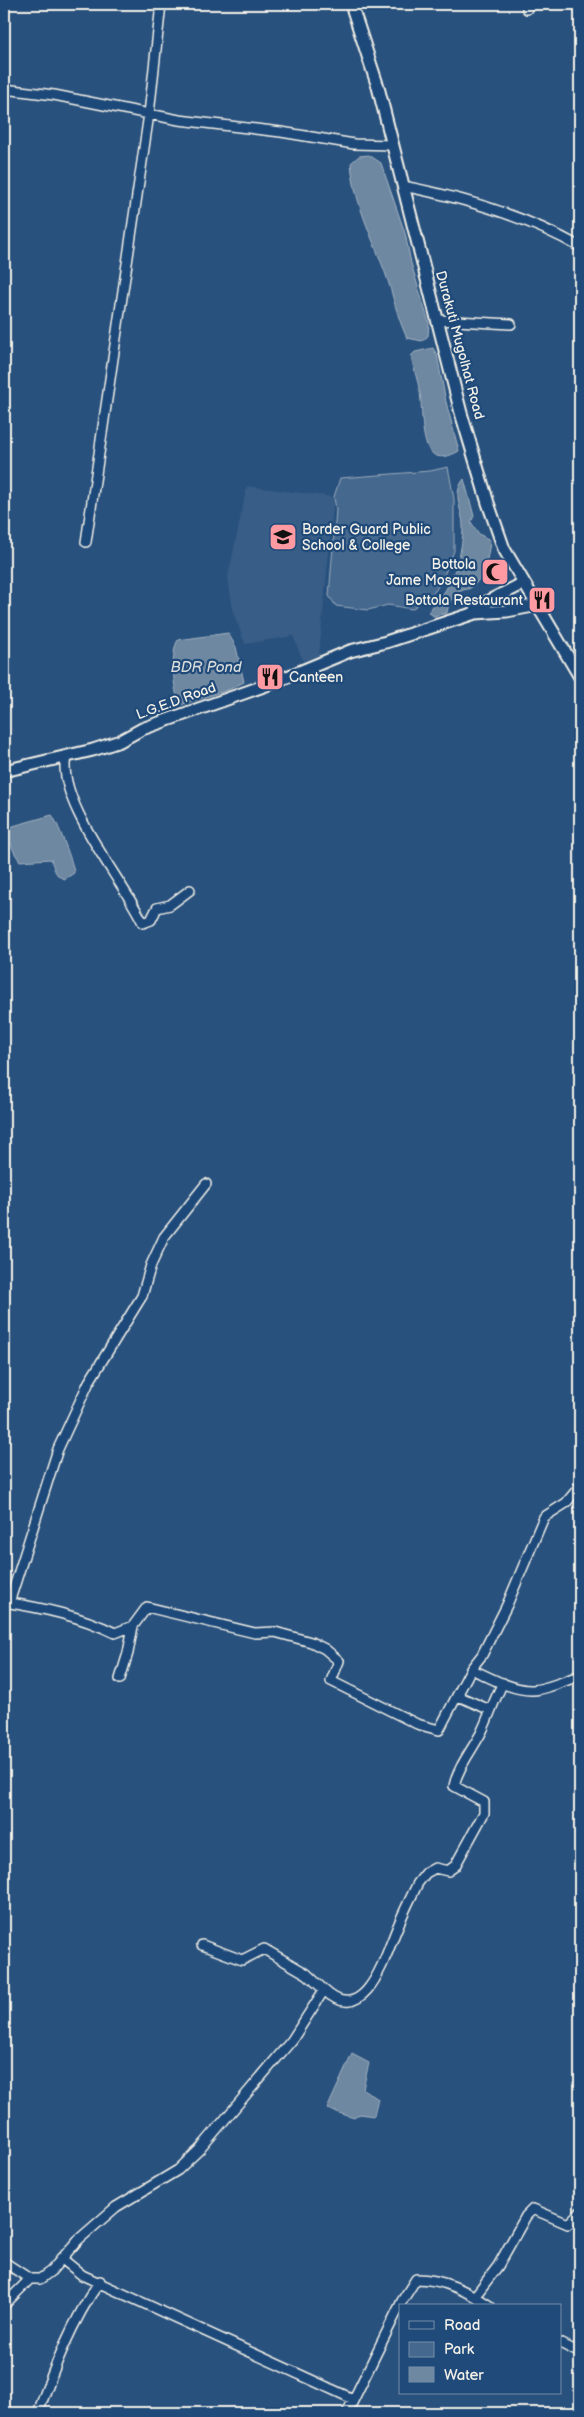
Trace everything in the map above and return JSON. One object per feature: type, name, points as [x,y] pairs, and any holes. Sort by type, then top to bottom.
[{"type":"main road","name":"Durakuti Mugolhat Road","points":[[351,4],[378,87],[461,413],[488,503],[504,549],[580,677]]},
{"type":"main road","points":[[524,583],[476,607],[475,613],[507,611],[538,605]]},
{"type":"main road","name":"L.G.E.D Road","points":[[4,771],[93,750],[120,741],[142,729],[275,682],[350,651],[386,642],[475,613]]},
{"type":"street","points":[[86,542],[149,114],[161,4]]},
{"type":"street","points":[[4,89],[54,96],[149,114],[354,144],[392,145]]},
{"type":"street","points":[[403,186],[451,195],[516,217],[580,247]]},
{"type":"street","points":[[438,320],[511,324]]},
{"type":"street","points":[[66,756],[64,764],[69,789],[77,812],[143,923],[151,920],[157,908],[170,905],[190,890]]},
{"type":"street","points":[[133,1626],[115,1633],[98,1625],[49,1609],[6,1602],[58,1449],[89,1382],[142,1296],[151,1265],[164,1237],[206,1184]]},
{"type":"street","points":[[120,1679],[128,1653],[133,1626],[147,1607],[255,1633],[275,1632],[311,1642],[325,1649],[339,1661],[331,1681],[417,1724],[439,1730],[471,1669],[482,1655],[517,1583],[532,1541],[544,1517],[566,1503],[580,1486]]},
{"type":"street","points":[[471,1669],[503,1683],[531,1690],[567,1681],[580,1675]]},
{"type":"street","points":[[202,1945],[242,1960],[264,1949],[307,1974],[331,1996],[344,2001],[353,2000],[365,1992],[377,1976],[418,1883],[426,1873],[435,1868],[448,1871],[455,1866],[484,1813],[484,1802],[454,1786],[456,1777],[482,1732],[503,1683]]},
{"type":"street","points":[[458,1696],[490,1710]]},
{"type":"street","points":[[4,2262],[30,2279],[40,2279],[51,2271],[61,2258],[116,2207],[178,2170],[200,2149],[292,2040],[324,1990]]},
{"type":"street","points":[[475,2296],[498,2266],[526,2216],[533,2209],[568,2224],[580,2212]]},
{"type":"street","points":[[61,2258],[82,2275],[100,2281],[181,2321],[353,2399]]},
{"type":"street","points":[[4,2305],[30,2279]]},
{"type":"street","points":[[400,2304],[416,2279],[430,2279],[448,2284],[475,2296],[487,2304]]},
{"type":"street","points":[[38,2413],[72,2328],[84,2304],[100,2281]]},
{"type":"street","points":[[347,2413],[399,2307]]},
{"type":"street","points":[[562,2344],[580,2353]]},
{"type":"shaded area","name":"Border Guard Public School & College","points":[[247,486],[334,497],[319,656],[303,661],[293,636],[245,644],[233,612],[228,577]]},
{"type":"green space","points":[[448,467],[454,499],[454,551],[442,580],[435,591],[412,609],[388,605],[368,610],[336,606],[329,596],[336,510],[334,497],[340,478],[430,471]]},
{"type":"water","points":[[369,155],[381,163],[405,233],[411,263],[429,323],[428,336],[422,341],[407,338],[399,319],[385,272],[361,210],[351,163],[359,156]]},
{"type":"water","points":[[433,348],[437,355],[446,402],[459,451],[445,456],[436,456],[429,450],[425,440],[420,393],[411,356],[415,352]]},
{"type":"water","points":[[464,479],[474,516],[471,522],[479,534],[490,540],[487,559],[483,572],[476,583],[471,588],[458,592],[453,597],[449,603],[447,613],[433,616],[429,612],[449,584],[460,552],[463,521],[458,491]]},
{"type":"water","name":"BDR Pond","points":[[228,633],[236,647],[244,682],[228,690],[180,705],[173,672],[174,653],[178,640]]},
{"type":"water","points":[[52,815],[61,833],[74,869],[74,873],[65,879],[57,874],[51,859],[20,861],[10,839],[13,826]]},
{"type":"water","points":[[352,2054],[369,2063],[363,2089],[378,2099],[374,2116],[360,2114],[354,2118],[327,2109]]},
{"type":"place","name":"Border Guard Public School & College","points":[[283,537]]},
{"type":"place","name":"Bottola Jame Mosque","points":[[495,572]]},
{"type":"place","name":"Bottola Restaurant","points":[[542,600]]},
{"type":"place","name":"Canteen","points":[[270,677]]}]
